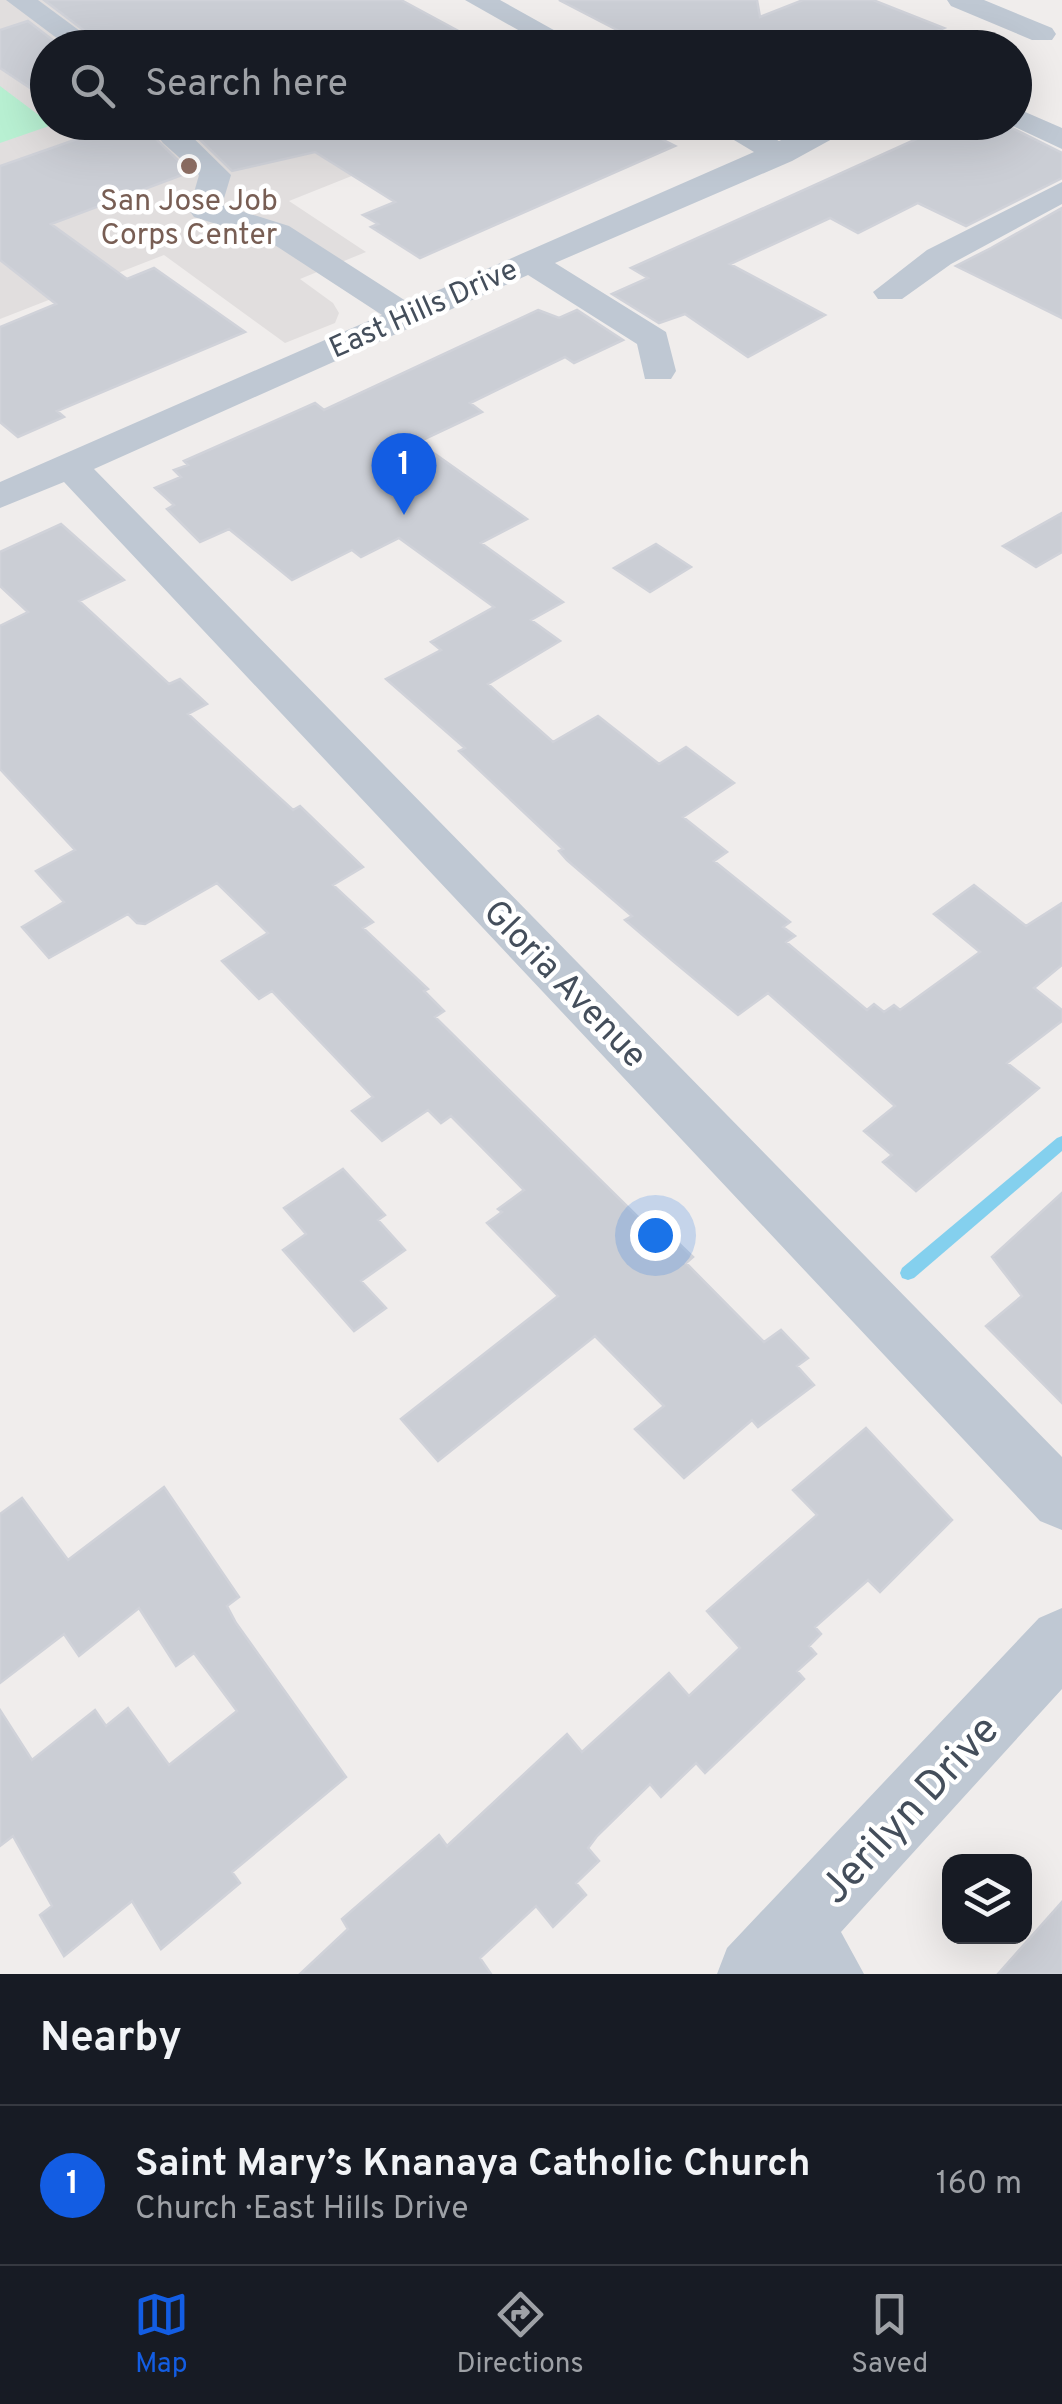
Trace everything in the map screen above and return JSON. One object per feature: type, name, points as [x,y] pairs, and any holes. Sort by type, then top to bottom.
[{"type":"street","points":[[20,0],[63,30]]},
{"type":"street","points":[[479,0],[537,30]]},
{"type":"street","points":[[961,0],[1052,30]]},
{"type":"street","points":[[1032,125],[1062,140]]},
{"type":"street","points":[[176,140],[207,163],[215,175],[205,210],[278,233],[406,316]]},
{"type":"street","points":[[755,140],[782,154]]},
{"type":"street","name":"East Hills Drive","points":[[0,496],[811,140]]},
{"type":"street","points":[[890,292],[939,256],[1062,191]]},
{"type":"street","points":[[528,261],[654,339],[658,371]]},
{"type":"street","name":"Gloria Avenue","points":[[70,466],[1062,1500]]},
{"type":"street","name":"Jerilyn Drive","points":[[792,1960],[1062,1641]]},
{"type":"shaded area","name":"San Jose Job Corps Center","points":[[0,0],[238,0],[292,30],[30,30],[30,140],[442,140],[289,201],[366,252],[300,279],[333,303],[339,313],[335,323],[285,343],[164,255],[0,319]]},
{"type":"green space","points":[[0,86],[30,108],[30,133],[0,143]]},
{"type":"building","points":[[44,0],[401,0],[457,30],[83,30]]},
{"type":"building","points":[[559,0],[757,0],[760,17],[803,0],[873,0],[944,28],[939,30],[617,30]]},
{"type":"building","points":[[28,21],[40,30],[30,30],[30,88],[0,68],[0,30]]},
{"type":"building","points":[[1032,138],[1062,153],[1062,178],[966,226],[918,203],[858,233],[830,218],[730,264],[825,315],[748,357],[685,314],[659,323],[612,294],[648,278],[631,268],[914,140]]},
{"type":"building","points":[[74,140],[157,140],[190,172],[51,224],[127,279],[154,268],[245,332],[57,411],[64,417],[18,437],[0,422],[0,327],[56,304],[0,260],[0,166]]},
{"type":"building","points":[[200,140],[663,140],[675,146],[420,258],[371,227],[378,224],[363,215],[395,202],[315,152],[232,171]]},
{"type":"building","points":[[1062,208],[1062,318],[956,266],[991,248]]},
{"type":"building","points":[[538,310],[559,318],[577,310],[623,340],[574,363],[565,357],[470,403],[482,412],[418,442],[527,519],[481,543],[563,602],[531,620],[560,641],[488,684],[553,742],[598,716],[659,764],[686,747],[734,783],[683,817],[727,852],[714,861],[790,922],[783,927],[795,936],[786,942],[867,1010],[874,1004],[884,1012],[894,1005],[900,1010],[980,952],[934,914],[974,885],[1026,926],[1062,903],[1062,965],[1034,988],[1062,1010],[1062,1021],[1007,1063],[1039,1088],[916,1191],[883,1162],[892,1155],[864,1131],[895,1106],[768,993],[738,1015],[673,961],[625,920],[632,916],[567,860],[559,851],[563,849],[459,751],[465,748],[386,679],[441,650],[431,642],[494,607],[399,538],[361,557],[352,550],[292,580],[229,529],[200,542],[167,509],[174,505],[155,488],[181,477],[174,470],[188,465],[184,461],[315,403],[324,410]]},
{"type":"building","points":[[1062,513],[1062,552],[1036,567],[1003,546]]},
{"type":"building","points":[[61,524],[124,580],[79,601],[169,684],[180,679],[207,704],[188,714],[293,810],[300,806],[363,867],[333,885],[373,922],[363,928],[428,989],[424,991],[444,1011],[435,1017],[641,1220],[648,1214],[693,1257],[686,1263],[764,1342],[781,1330],[808,1358],[797,1366],[814,1385],[758,1427],[752,1420],[684,1478],[635,1429],[664,1406],[595,1336],[438,1461],[401,1419],[558,1296],[487,1223],[502,1212],[498,1209],[524,1190],[451,1116],[441,1123],[428,1110],[382,1141],[352,1111],[373,1097],[272,991],[259,999],[222,961],[268,933],[217,883],[145,924],[137,923],[128,914],[49,958],[22,927],[64,902],[36,871],[75,850],[0,769],[0,626],[28,612],[0,586],[0,552]]},
{"type":"building","points":[[656,544],[691,567],[650,592],[614,568]]},
{"type":"building","points":[[343,1169],[385,1215],[378,1220],[405,1250],[361,1281],[386,1308],[354,1331],[283,1250],[306,1234],[284,1208]]},
{"type":"building","points":[[1062,1193],[1062,1403],[986,1326],[1022,1296],[992,1257]]},
{"type":"building","points":[[866,1428],[952,1520],[880,1592],[868,1580],[815,1627],[821,1634],[809,1646],[816,1654],[797,1671],[804,1679],[705,1773],[696,1763],[661,1797],[650,1784],[597,1836],[588,1848],[599,1861],[576,1883],[586,1895],[553,1927],[536,1906],[480,1958],[491,1974],[300,1974],[348,1929],[342,1919],[439,1835],[447,1846],[567,1734],[582,1752],[669,1673],[689,1696],[740,1648],[707,1611],[817,1515],[793,1490]]},
{"type":"building","points":[[164,1487],[239,1597],[227,1606],[236,1623],[346,1777],[232,1872],[240,1883],[161,1949],[132,1901],[64,1956],[40,1915],[52,1906],[13,1836],[0,1846],[0,1710],[32,1760],[95,1710],[106,1726],[128,1708],[169,1765],[237,1711],[194,1653],[176,1666],[139,1608],[79,1656],[64,1634],[0,1683],[0,1514],[22,1498],[68,1560]]},
{"type":"building","points":[[1062,1902],[1062,1974],[998,1974],[1025,1944],[1032,1944],[1032,1936]]},
{"type":"waterway","points":[[908,1273],[1062,1142]]},
{"type":"place","name":"San Jose Job Corps Center","points":[[189,166]]},
{"type":"place","name":"Saint Mary’s Knanaya Catholic Church","points":[[404,515]]}]
